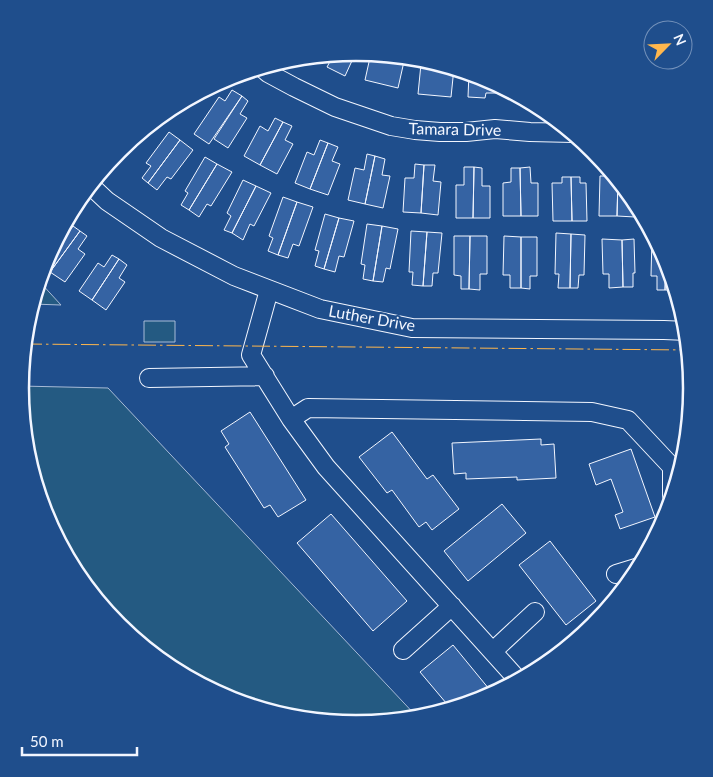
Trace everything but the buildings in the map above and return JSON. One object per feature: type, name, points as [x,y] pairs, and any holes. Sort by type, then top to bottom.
[{"type":"street","name":"Tamara Drive","points":[[268,73],[335,107],[391,126],[440,132],[495,130],[562,133]]},
{"type":"street","name":"Luther Drive","points":[[95,190],[106,201],[161,238],[234,276],[320,309],[412,328],[679,331]]},
{"type":"street","points":[[269,290],[251,355],[291,419],[326,467],[514,675]]},
{"type":"street","points":[[149,378],[265,376]]},
{"type":"street","points":[[291,419],[308,408],[592,412],[628,420],[675,463]]},
{"type":"street","points":[[616,574],[630,570]]},
{"type":"street","points":[[403,650],[452,606]]},
{"type":"street","points":[[492,651],[535,612]]},
{"type":"shaded area","points":[[45,287],[61,305],[40,304]]},
{"type":"shaded area","points":[[144,321],[175,321],[175,342],[144,342]]},
{"type":"shaded area","points":[[29,386],[108,388],[412,711],[378,716],[335,716],[293,710],[251,699],[212,682],[174,661],[140,635],[110,605],[84,571],[54,514],[40,473],[29,410]]},
{"type":"power","points":[[32,344],[682,350]]}]
